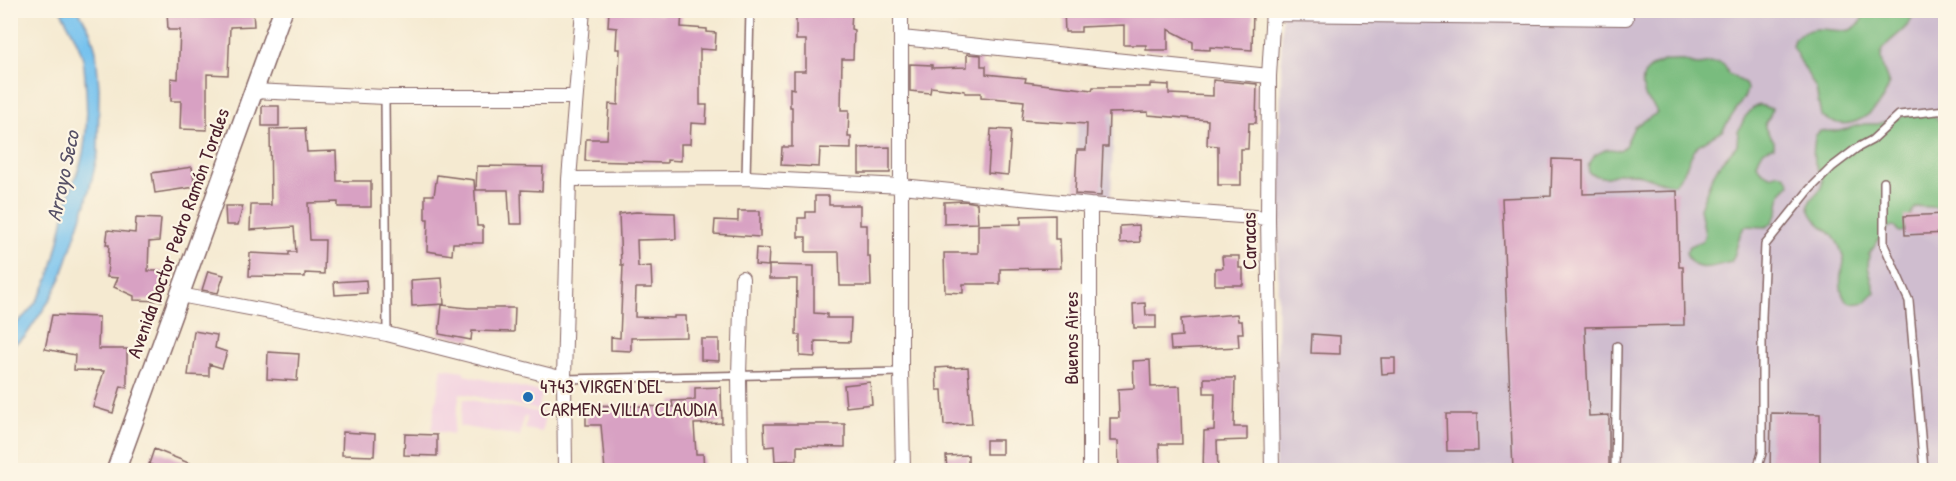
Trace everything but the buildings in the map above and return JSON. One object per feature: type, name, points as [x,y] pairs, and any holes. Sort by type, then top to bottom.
[{"type":"street","name":"Avenida Doctor Pedro Ramón Torales","points":[[116,471],[283,10]]},
{"type":"street","points":[[565,471],[564,379],[569,179],[583,10]]},
{"type":"street","points":[[901,10],[903,471]]},
{"type":"street","points":[[1273,12],[1626,18]]},
{"type":"street","name":"Caracas","points":[[1272,471],[1268,218],[1269,76],[1273,12]]},
{"type":"street","points":[[902,38],[1269,76]]},
{"type":"street","points":[[253,91],[385,97],[574,97]]},
{"type":"street","points":[[569,179],[746,178],[902,186],[1090,205],[1268,218]]},
{"type":"street","name":"Buenos Aires","points":[[1090,205],[1090,471]]},
{"type":"street","points":[[740,471],[742,278]]},
{"type":"street","points":[[180,295],[387,334],[564,379]]},
{"type":"lane","points":[[746,178],[750,10]]},
{"type":"lane","points":[[385,97],[387,334]]},
{"type":"lane","points":[[1757,471],[1762,453],[1762,306],[1765,244],[1810,189],[1832,167],[1872,140],[1899,115],[1946,110]]},
{"type":"lane","points":[[1884,182],[1884,245],[1909,301],[1924,471]]},
{"type":"lane","points":[[1615,471],[1617,346]]},
{"type":"lane","points":[[564,379],[901,372]]},
{"type":"shaded area","points":[[1282,11],[1945,11],[1945,470],[1275,470]]},
{"type":"shaded area","points":[[1078,112],[1114,114],[1111,199],[1074,197]]},
{"type":"shaded area","points":[[442,368],[464,371],[464,375],[542,392],[538,410],[460,393],[453,434],[431,430]]},
{"type":"shaded area","points":[[464,399],[545,413],[542,432],[525,429],[527,417],[524,416],[520,436],[459,426]]},
{"type":"green space","points":[[1913,10],[1908,24],[1883,50],[1882,63],[1889,85],[1878,104],[1862,119],[1853,122],[1842,124],[1821,116],[1816,89],[1792,46],[1794,39],[1813,29],[1851,30],[1866,11]]},
{"type":"green space","points":[[1664,61],[1684,61],[1698,65],[1720,63],[1724,65],[1728,74],[1745,83],[1747,89],[1745,96],[1722,131],[1698,145],[1683,174],[1674,184],[1631,173],[1603,177],[1589,173],[1588,166],[1595,155],[1607,149],[1620,150],[1625,146],[1634,127],[1657,113],[1646,98],[1643,78],[1655,65]]},
{"type":"green space","points":[[1760,105],[1772,109],[1765,126],[1774,141],[1774,147],[1763,152],[1757,164],[1764,173],[1771,176],[1778,173],[1784,175],[1790,184],[1781,193],[1778,212],[1772,223],[1766,227],[1746,226],[1739,238],[1731,262],[1711,267],[1698,267],[1689,259],[1686,252],[1690,246],[1702,241],[1705,235],[1700,208],[1719,165],[1737,145],[1738,132],[1745,117],[1754,107]]},
{"type":"green space","points":[[1929,113],[1945,125],[1945,207],[1915,208],[1905,231],[1899,232],[1894,226],[1888,227],[1869,254],[1868,267],[1875,292],[1865,302],[1851,303],[1847,301],[1842,291],[1841,274],[1844,261],[1840,248],[1833,236],[1810,212],[1810,200],[1821,187],[1822,181],[1814,160],[1815,136],[1820,131],[1839,131],[1864,124],[1878,124],[1904,116]]},
{"type":"water","points":[[61,11],[79,11],[91,33],[96,51],[99,88],[98,154],[86,203],[61,278],[51,298],[25,337],[11,346],[11,328],[27,313],[38,298],[53,266],[70,192],[84,151],[87,114],[83,59]]},
{"type":"place","name":"4743 VIRGEN DEL CARMEN-VILLA CLAUDIA","points":[[528,397]]},
{"type":"water label","name":"Arroyo Seco","points":[[63,176]]}]
